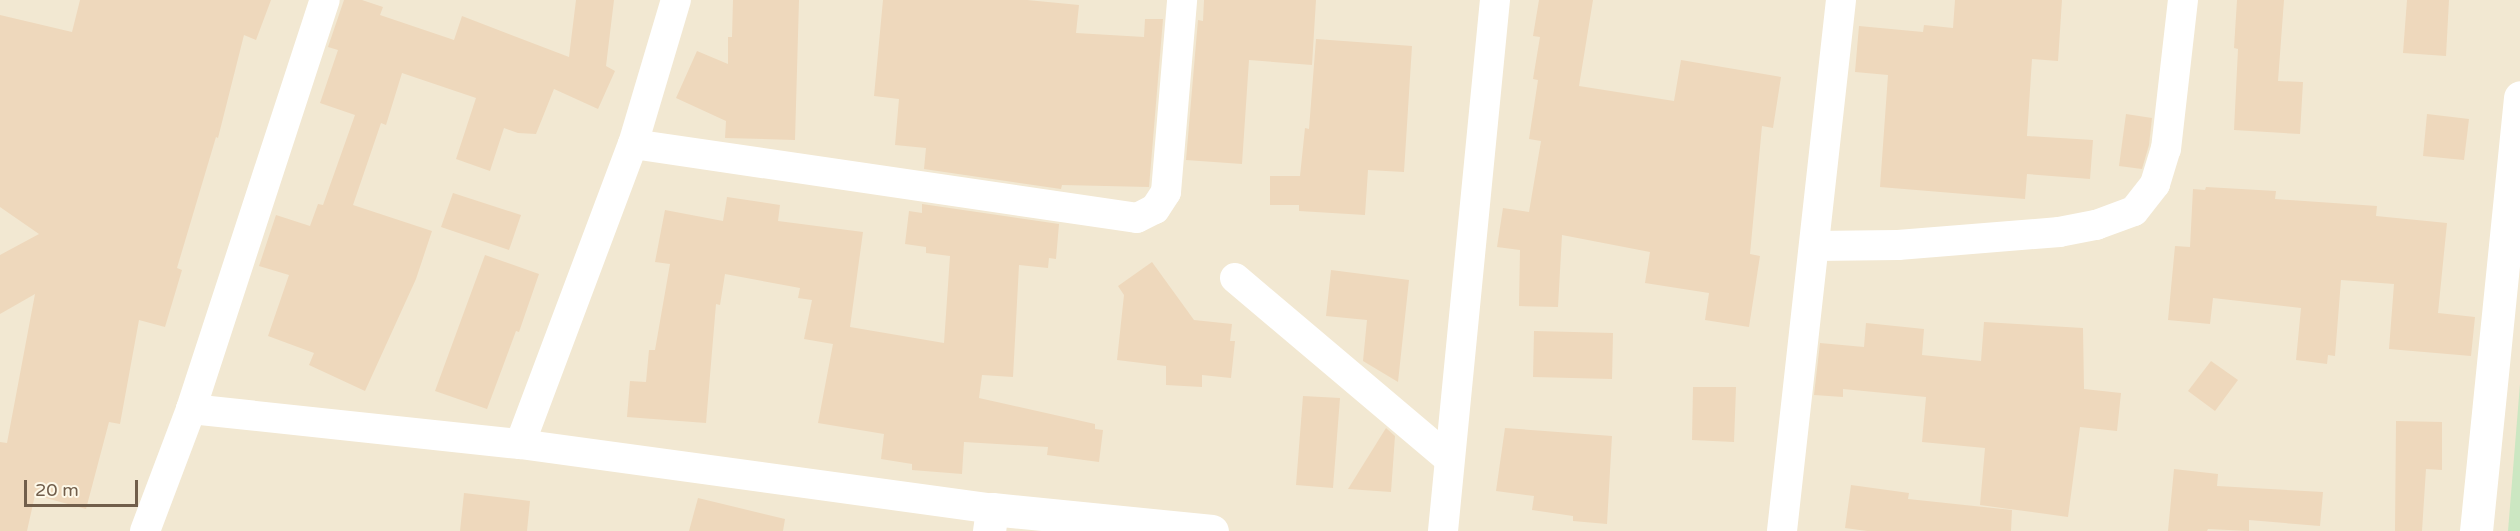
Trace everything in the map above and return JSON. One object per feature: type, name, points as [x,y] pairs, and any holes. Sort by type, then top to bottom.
[{"type":"street","points":[[145,531],[191,409],[325,0]]},
{"type":"street","points":[[520,444],[633,144],[676,0]]},
{"type":"street","points":[[633,144],[1137,218],[1155,209],[1166,192],[1182,0]]},
{"type":"street","points":[[1443,531],[1448,458],[1495,0]]},
{"type":"street","points":[[1782,531],[1841,0]]},
{"type":"street","points":[[1814,246],[1898,244],[2059,232],[2096,225],[2134,211],[2155,184],[2166,149],[2183,0]]},
{"type":"street","points":[[2476,531],[2520,97]]},
{"type":"street","points":[[1235,278],[1448,458]]},
{"type":"street","points":[[191,409],[520,444],[991,520],[1212,531]]},
{"type":"shaded area","points":[[0,0],[2520,0],[2520,531],[0,531]]},
{"type":"green space","points":[[2520,384],[2520,531],[2508,531]]},
{"type":"building","points":[[80,0],[271,0],[256,40],[244,35],[218,138],[216,137],[177,268],[182,270],[165,327],[139,320],[120,424],[109,422],[86,509],[35,495],[27,531],[0,531],[0,442],[7,443],[35,294],[0,314],[0,255],[39,234],[0,207],[0,15],[72,32]]},
{"type":"building","points":[[344,0],[362,0],[383,7],[380,15],[454,40],[462,16],[569,57],[576,0],[614,0],[606,66],[615,71],[598,109],[554,89],[536,134],[518,133],[504,128],[490,171],[456,159],[476,98],[402,73],[386,125],[381,123],[353,205],[432,231],[416,279],[365,391],[309,365],[314,353],[268,336],[289,275],[259,266],[276,215],[310,226],[318,204],[323,205],[355,115],[320,103],[338,50],[328,47]]},
{"type":"building","points":[[733,0],[799,0],[795,140],[725,138],[726,121],[676,98],[697,51],[728,64],[728,37],[732,37]]},
{"type":"building","points":[[883,0],[1027,0],[1079,5],[1076,33],[1144,37],[1145,19],[1163,19],[1149,187],[1062,185],[1061,189],[924,169],[926,148],[895,145],[899,99],[874,96]]},
{"type":"building","points":[[1204,0],[1316,0],[1312,65],[1249,60],[1242,164],[1186,160],[1198,20],[1203,21]]},
{"type":"building","points":[[1539,0],[1593,0],[1579,86],[1674,101],[1681,60],[1781,77],[1773,128],[1762,126],[1750,254],[1760,256],[1749,327],[1705,320],[1709,293],[1645,283],[1650,252],[1562,235],[1558,307],[1519,306],[1520,250],[1497,247],[1503,208],[1529,212],[1541,141],[1529,139],[1538,80],[1533,79],[1540,37],[1533,36]]},
{"type":"building","points":[[1955,0],[2062,0],[2058,61],[2032,59],[2027,136],[2093,140],[2090,179],[2027,174],[2025,199],[1880,187],[1888,75],[1855,72],[1859,26],[1923,32],[1924,25],[1953,28]]},
{"type":"building","points":[[2237,0],[2284,0],[2278,81],[2303,82],[2300,134],[2234,130],[2238,49],[2234,48]]},
{"type":"building","points":[[2407,0],[2449,0],[2446,56],[2403,53]]},
{"type":"building","points":[[1316,39],[1412,46],[1404,172],[1368,170],[1365,215],[1299,211],[1299,205],[1270,205],[1270,176],[1300,176],[1305,128],[1309,129]]},
{"type":"building","points":[[2126,114],[2152,118],[2149,145],[2142,169],[2119,166]]},
{"type":"building","points":[[2427,114],[2469,119],[2464,160],[2423,156]]},
{"type":"building","points":[[2206,187],[2276,191],[2275,199],[2377,206],[2376,216],[2447,223],[2438,313],[2475,317],[2471,356],[2389,349],[2394,284],[2341,280],[2335,356],[2328,355],[2327,364],[2296,360],[2301,308],[2213,298],[2210,324],[2168,320],[2175,246],[2190,247],[2193,189],[2205,190]]},
{"type":"building","points":[[453,193],[521,215],[509,250],[441,227]]},
{"type":"building","points":[[727,197],[780,205],[778,221],[863,232],[850,327],[944,343],[950,256],[926,253],[926,247],[905,244],[909,211],[922,213],[922,204],[1059,224],[1056,259],[1049,258],[1048,268],[1019,265],[1013,377],[982,375],[979,398],[1095,424],[1095,429],[1103,430],[1099,462],[1047,455],[1048,447],[964,442],[962,474],[912,470],[912,464],[881,459],[884,434],[818,423],[833,344],[804,339],[812,300],[798,298],[800,288],[725,274],[720,305],[716,304],[706,423],[627,417],[630,381],[646,382],[649,350],[655,350],[670,264],[655,262],[665,210],[723,221]]},
{"type":"building","points":[[485,255],[539,274],[519,332],[516,331],[487,409],[435,391]]},
{"type":"building","points":[[1152,262],[1194,320],[1232,324],[1230,341],[1235,341],[1231,378],[1202,375],[1202,387],[1166,385],[1166,366],[1117,360],[1124,295],[1118,286]]},
{"type":"building","points":[[1331,270],[1409,280],[1398,382],[1363,361],[1367,320],[1326,316]]},
{"type":"building","points":[[1984,322],[2083,328],[2084,389],[2121,393],[2117,431],[2080,427],[2068,517],[1980,505],[1985,448],[1922,442],[1926,397],[1843,389],[1843,397],[1814,395],[1820,343],[1864,347],[1866,323],[1924,329],[1922,355],[1981,361]]},
{"type":"building","points":[[1534,331],[1613,333],[1612,379],[1533,377]]},
{"type":"building","points":[[2211,361],[2238,380],[2215,411],[2188,391]]},
{"type":"building","points":[[1693,387],[1736,387],[1734,442],[1692,440]]},
{"type":"building","points":[[1303,396],[1340,398],[1333,488],[1296,485]]},
{"type":"building","points":[[2396,421],[2442,422],[2442,470],[2426,469],[2422,531],[2395,531]]},
{"type":"building","points":[[1386,428],[1395,436],[1391,492],[1348,489]]},
{"type":"building","points":[[1505,428],[1612,436],[1607,524],[1573,521],[1573,516],[1532,510],[1534,496],[1496,491]]},
{"type":"building","points":[[2174,469],[2218,474],[2217,486],[2323,492],[2320,526],[2249,520],[2249,531],[2208,529],[2207,531],[2168,531]]},
{"type":"building","points":[[1851,485],[1909,493],[1908,499],[2012,510],[2011,531],[1867,531],[1845,528]]},
{"type":"building","points":[[464,493],[530,501],[527,531],[460,531]]},
{"type":"building","points":[[698,498],[785,519],[783,531],[689,531]]}]
